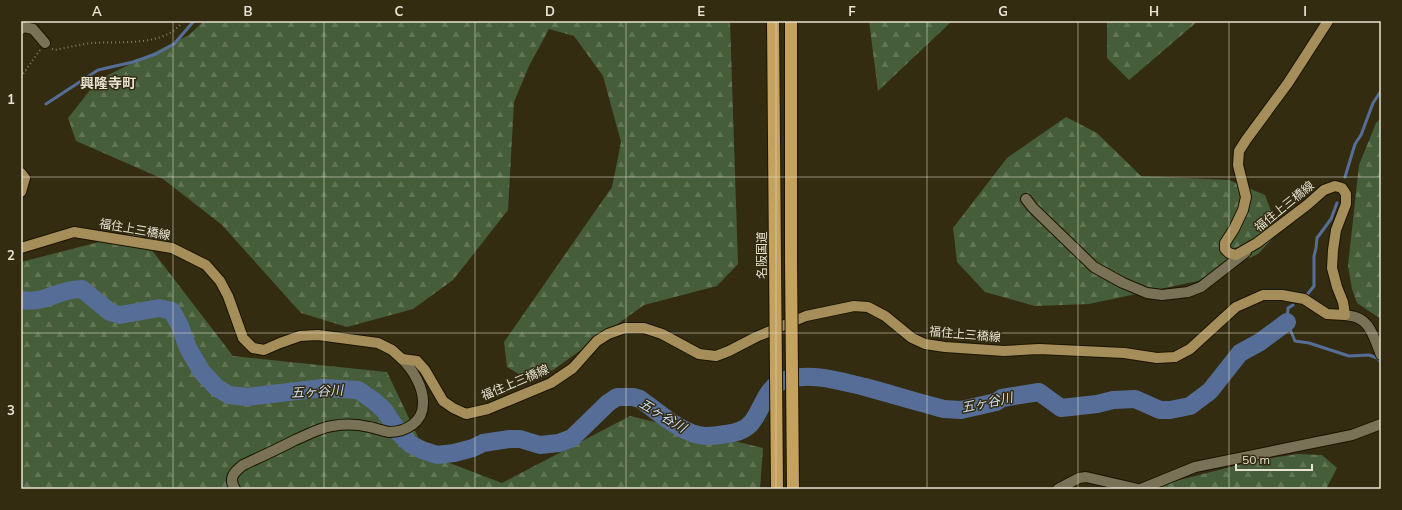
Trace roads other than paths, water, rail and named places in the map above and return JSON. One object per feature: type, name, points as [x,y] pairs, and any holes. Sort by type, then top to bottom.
[{"type":"highway","name":"名阪国道","points":[[773,21],[777,489]]},
{"type":"highway","points":[[791,21],[793,489]]},
{"type":"main road","name":"福住上三橋線","points":[[21,248],[74,232],[172,248],[206,265],[220,281],[228,296],[243,338],[254,348],[264,350],[300,336],[318,335],[378,343],[392,350],[402,359],[417,361],[425,370],[443,401],[466,414],[488,409],[551,383],[573,368],[597,341],[608,334],[625,328],[644,328],[662,334],[699,354],[716,356],[806,316],[854,306],[868,307],[885,316],[912,338],[925,344],[945,347],[1004,351],[1039,349],[1124,353],[1157,358],[1175,357],[1190,350],[1236,308],[1263,295],[1282,295],[1304,300],[1327,314],[1345,315],[1343,302],[1332,268],[1336,230],[1346,204],[1346,194],[1342,188],[1335,186],[1324,190],[1307,205],[1257,243],[1236,255],[1228,253],[1225,249],[1225,242],[1234,229],[1243,210],[1246,197],[1238,165],[1239,151],[1288,83],[1328,21]]},
{"type":"main road","points":[[21,174],[25,178],[21,192]]},
{"type":"street","points":[[21,28],[24,27],[33,29],[45,43]]},
{"type":"street","points":[[1026,199],[1033,208],[1094,267],[1123,283],[1147,293],[1162,295],[1188,292],[1201,287],[1257,243]]},
{"type":"street","points":[[1345,315],[1358,318],[1366,325],[1373,336],[1381,355]]},
{"type":"street","points":[[235,489],[232,479],[234,471],[243,465],[317,430],[332,426],[347,425],[366,426],[389,432],[411,427],[420,418],[424,398],[409,366],[402,359]]},
{"type":"street","points":[[1058,489],[1079,478],[1086,477],[1140,489],[1195,467],[1352,435],[1381,424]]},
{"type":"waterway","points":[[46,104],[98,70],[133,62],[156,54],[174,44],[194,21]]},
{"type":"waterway","points":[[1345,177],[1355,144],[1361,135],[1373,103],[1381,91]]},
{"type":"waterway","points":[[1306,296],[1314,286],[1314,256],[1317,238],[1331,219],[1337,203]]},
{"type":"waterway","name":"五ヶ谷川","points":[[21,300],[38,300],[66,291],[82,289],[110,312],[120,315],[159,308],[172,311],[180,326],[188,348],[202,372],[217,388],[229,395],[247,397],[322,388],[358,390],[384,410],[400,434],[410,444],[437,455],[454,453],[473,448],[483,443],[510,439],[520,439],[540,445],[559,443],[572,438],[608,403],[617,397],[633,397],[640,399],[681,428],[699,435],[712,436],[733,433],[750,425],[773,387],[785,380],[805,377],[825,378],[845,382],[944,409],[961,410],[996,402],[1002,398],[1039,392],[1061,408],[1097,404],[1113,400],[1135,399],[1160,410],[1170,410],[1190,406],[1210,391],[1240,353],[1260,342],[1287,322]]},
{"type":"waterway","points":[[1293,305],[1288,308],[1287,322],[1295,341],[1309,343],[1349,356],[1369,355],[1377,358],[1381,362]]},
{"type":"district","name":"興隆寺町","points":[[108,83]]}]
